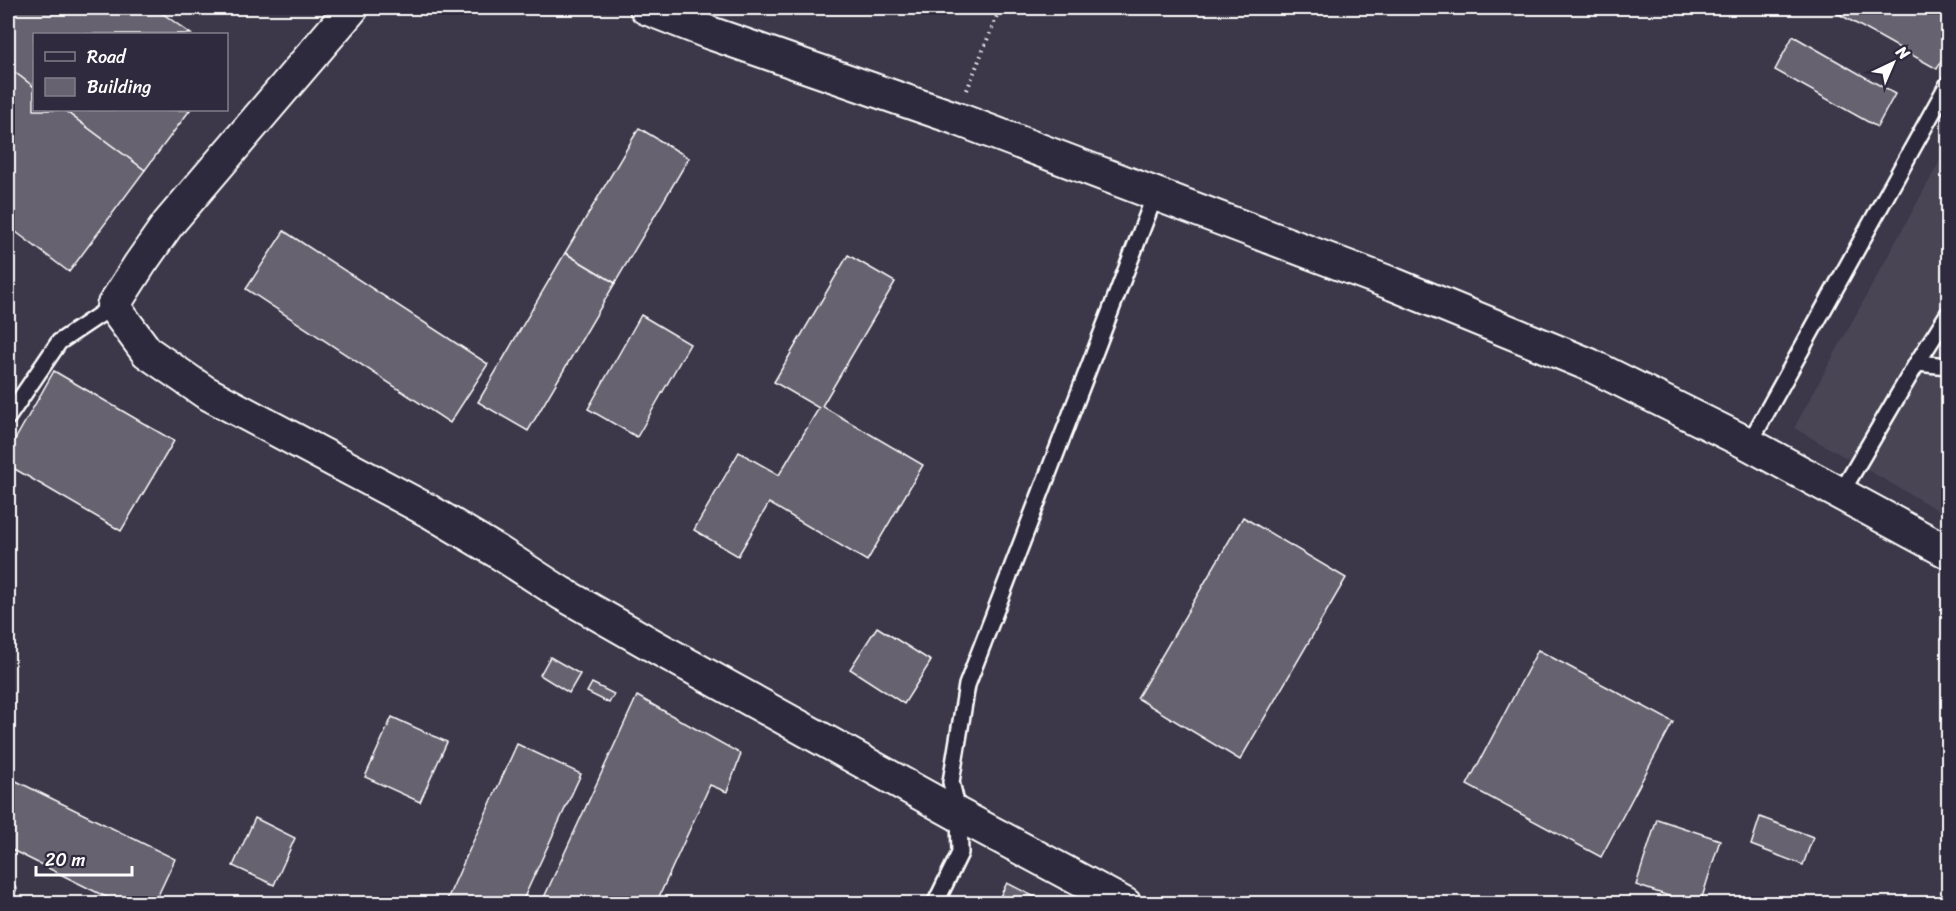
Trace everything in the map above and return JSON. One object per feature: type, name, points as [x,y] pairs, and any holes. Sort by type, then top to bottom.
[{"type":"street","points":[[352,8],[168,224],[114,306],[147,352],[205,392],[429,511],[661,650],[959,815],[1125,903]]},
{"type":"street","points":[[646,8],[710,33],[955,118],[1392,284],[1590,365],[1749,444],[1948,552]]},
{"type":"lane","points":[[1749,444],[1948,84]]},
{"type":"lane","points":[[935,903],[960,853],[959,815],[951,782],[967,685],[1155,195]]},
{"type":"lane","points":[[8,417],[59,342],[114,306]]},
{"type":"lane","points":[[1841,493],[1948,314]]},
{"type":"lane","points":[[1917,363],[1948,366]]},
{"type":"path","points":[[955,118],[999,8]]},
{"type":"shaded area","points":[[1948,146],[1948,516],[1794,428]]},
{"type":"building","points":[[8,8],[155,8],[190,33],[33,33],[33,86],[8,67]]},
{"type":"building","points":[[1828,8],[1938,8],[1948,13],[1948,49],[1937,69]]},
{"type":"building","points":[[1793,36],[1895,94],[1877,127],[1775,70]]},
{"type":"building","points":[[8,67],[33,86],[33,111],[65,111],[145,170],[69,272],[8,226]]},
{"type":"building","points":[[65,111],[189,111],[145,170]]},
{"type":"building","points":[[639,128],[689,158],[615,283],[565,253]]},
{"type":"building","points":[[284,231],[488,364],[450,423],[246,289]]},
{"type":"building","points":[[565,253],[615,283],[528,431],[478,402]]},
{"type":"building","points":[[848,255],[895,282],[822,406],[923,465],[867,561],[769,503],[738,556],[694,530],[739,452],[779,475],[819,408],[774,382]]},
{"type":"building","points":[[641,315],[690,344],[637,437],[588,409]]},
{"type":"building","points":[[54,371],[174,441],[121,531],[8,465],[8,452]]},
{"type":"building","points":[[1243,517],[1346,578],[1240,760],[1137,698]]},
{"type":"building","points":[[877,627],[931,661],[904,704],[850,669]]},
{"type":"building","points":[[1538,650],[1673,722],[1601,857],[1467,785]]},
{"type":"building","points":[[550,657],[580,674],[569,693],[540,675]]},
{"type":"building","points":[[592,683],[614,694],[609,703],[587,692]]},
{"type":"building","points":[[637,696],[741,754],[727,792],[710,785],[658,899],[667,904],[541,904]]},
{"type":"building","points":[[392,717],[447,742],[420,802],[365,777]]},
{"type":"building","points":[[517,744],[581,774],[521,904],[445,904]]},
{"type":"building","points":[[8,777],[175,859],[154,904],[120,904],[8,848]]},
{"type":"building","points":[[1760,817],[1813,837],[1803,865],[1751,845]]},
{"type":"building","points":[[255,818],[295,838],[274,885],[233,866]]},
{"type":"building","points":[[1657,819],[1720,840],[1700,904],[1692,904],[1636,885]]},
{"type":"building","points":[[8,883],[17,888],[10,904],[8,904]]},
{"type":"building","points":[[1007,883],[1039,899],[1037,904],[996,904]]}]
